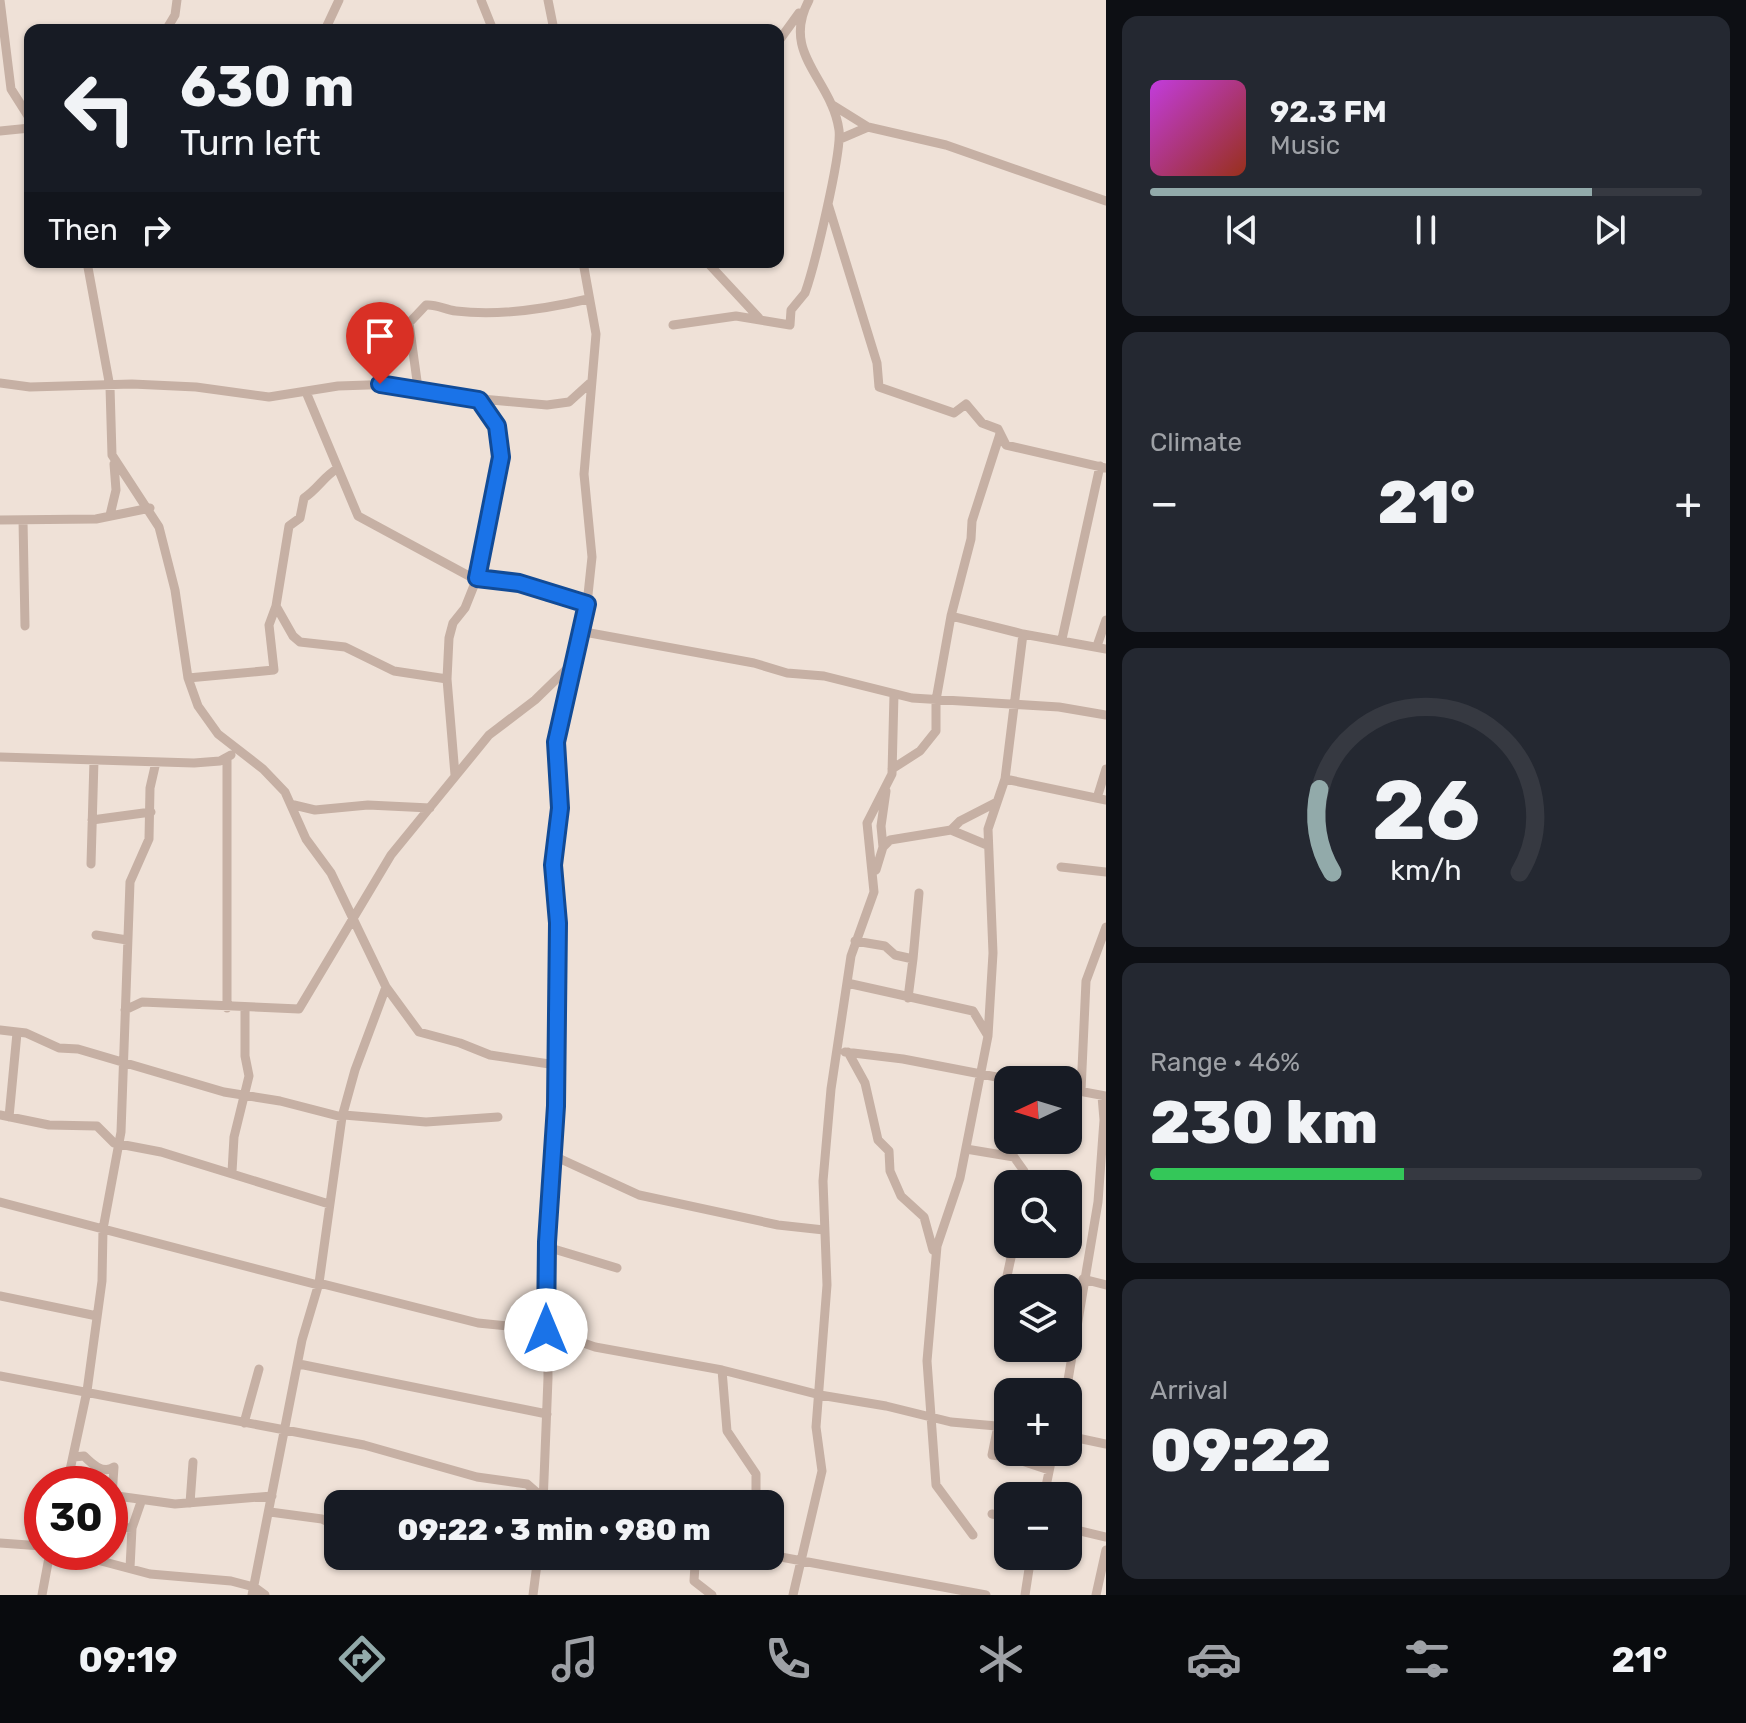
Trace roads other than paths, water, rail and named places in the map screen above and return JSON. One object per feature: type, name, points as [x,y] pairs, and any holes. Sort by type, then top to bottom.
[{"type":"street","points":[[0,0],[9,83],[24,109]]},
{"type":"street","points":[[173,24],[177,0]]},
{"type":"street","points":[[328,24],[339,0]]},
{"type":"street","points":[[481,0],[491,24]]},
{"type":"street","points":[[548,0],[553,24]]},
{"type":"street","points":[[784,34],[808,0]]},
{"type":"street","points":[[673,325],[736,316],[790,325],[791,310],[805,293],[840,139],[831,104],[819,77],[801,50],[801,16],[808,0]]},
{"type":"street","points":[[170,24],[175,15]]},
{"type":"street","points":[[831,104],[868,127],[946,145],[1106,201]]},
{"type":"street","points":[[840,139],[868,127]]},
{"type":"street","points":[[0,131],[24,129]]},
{"type":"street","points":[[827,201],[877,363],[879,387],[954,413],[966,404],[982,423],[994,426],[1009,446],[1103,467],[1062,639]]},
{"type":"street","points":[[88,268],[110,387],[116,490],[110,515]]},
{"type":"street","points":[[544,1490],[547,1414],[547,1247],[554,1156],[556,1065],[558,923],[553,865],[560,808],[556,742],[587,604],[592,557],[584,474],[596,334],[584,268]]},
{"type":"street","points":[[712,268],[761,321]]},
{"type":"street","points":[[418,388],[409,323],[426,305],[457,311],[490,311],[542,309],[588,299]]},
{"type":"street","points":[[0,383],[30,387],[132,384],[196,387],[269,397],[362,383],[418,388],[479,400],[558,405],[569,402],[590,383]]},
{"type":"street","points":[[306,392],[358,516],[458,572],[477,578],[519,583],[587,604]]},
{"type":"street","points":[[455,775],[447,679],[451,626],[465,608],[477,578],[501,457],[497,426],[479,400]]},
{"type":"street","points":[[892,769],[931,741],[936,731],[936,700],[951,616],[971,539],[972,521],[1000,434]]},
{"type":"street","points":[[114,461],[150,508],[170,567],[188,678],[206,720],[237,750],[263,769],[294,805],[306,839],[331,873],[386,987],[422,1034],[460,1043],[494,1056],[556,1065]]},
{"type":"street","points":[[188,678],[274,670],[269,625],[276,606],[289,526],[300,518],[304,498],[321,487],[327,476],[337,469]]},
{"type":"street","points":[[0,520],[110,515],[150,508]]},
{"type":"street","points":[[23,520],[25,626]]},
{"type":"street","points":[[276,606],[293,636],[300,642],[345,647],[394,671],[447,679]]},
{"type":"street","points":[[951,616],[1023,634],[1102,647],[1106,620]]},
{"type":"street","points":[[579,631],[754,663],[787,673],[824,676],[894,694],[1106,715]]},
{"type":"street","points":[[973,1535],[936,1485],[927,1361],[935,1262],[966,1149],[988,1036],[993,953],[987,845],[989,824],[1005,779],[1023,634]]},
{"type":"street","points":[[125,1010],[142,1002],[299,1009],[391,855],[495,729],[535,700],[573,663]]},
{"type":"street","points":[[874,877],[883,847],[881,826],[892,769],[894,694]]},
{"type":"street","points":[[0,757],[34,761],[194,763],[227,758],[237,750]]},
{"type":"street","points":[[227,758],[227,1008]]},
{"type":"street","points":[[91,864],[94,760]]},
{"type":"street","points":[[72,1466],[87,1391],[97,1316],[103,1229],[119,1144],[130,882],[149,839],[150,788],[156,762]]},
{"type":"street","points":[[1005,779],[1102,799],[1106,769]]},
{"type":"street","points":[[793,1595],[812,1526],[812,1502],[822,1471],[816,1439],[828,1274],[823,1181],[837,1051],[855,941],[874,892],[867,823],[887,789]]},
{"type":"street","points":[[951,830],[960,821],[997,802]]},
{"type":"street","points":[[294,805],[315,810],[368,805],[430,808]]},
{"type":"street","points":[[92,820],[151,812]]},
{"type":"street","points":[[883,847],[898,837],[951,830],[987,845]]},
{"type":"street","points":[[1061,867],[1106,872]]},
{"type":"street","points":[[908,998],[919,893]]},
{"type":"street","points":[[1082,1069],[1086,981],[1106,927]]},
{"type":"street","points":[[96,935],[127,940]]},
{"type":"street","points":[[855,941],[885,946],[895,955],[913,959]]},
{"type":"street","points":[[847,983],[973,1011],[988,1036]]},
{"type":"street","points":[[253,1591],[318,1284],[343,1116],[355,1070],[386,987]]},
{"type":"street","points":[[232,1172],[234,1137],[249,1076],[245,1056],[245,1008]]},
{"type":"street","points":[[0,1030],[246,1097],[280,1101],[343,1116],[426,1122],[498,1117]]},
{"type":"street","points":[[17,1033],[4,1116],[49,1125],[97,1126],[110,1141],[232,1172],[329,1204]]},
{"type":"street","points":[[837,1051],[903,1059],[994,1077]]},
{"type":"street","points":[[848,1052],[865,1083],[878,1140],[889,1151],[890,1171],[901,1196],[924,1217],[935,1262]]},
{"type":"street","points":[[1068,1378],[1098,1202],[1104,1120],[1104,1096],[1082,1091]]},
{"type":"street","points":[[966,1149],[1014,1157],[1023,1170]]},
{"type":"street","points":[[554,1156],[639,1195],[778,1225],[824,1230]]},
{"type":"street","points":[[0,1202],[478,1323],[546,1330],[595,1347],[722,1370],[820,1395],[994,1426]]},
{"type":"street","points":[[547,1247],[617,1268]]},
{"type":"street","points":[[1083,1279],[1106,1285]]},
{"type":"street","points":[[0,1296],[97,1316]]},
{"type":"street","points":[[299,1364],[547,1414]]},
{"type":"street","points":[[244,1423],[259,1369]]},
{"type":"street","points":[[722,1370],[727,1431],[756,1474],[756,1490]]},
{"type":"street","points":[[0,1376],[364,1445],[477,1477],[522,1483],[530,1490]]},
{"type":"street","points":[[1082,1439],[1106,1444]]},
{"type":"street","points":[[74,1457],[84,1456],[93,1466]]},
{"type":"street","points":[[190,1503],[193,1462]]},
{"type":"street","points":[[1037,1466],[1049,1470]]},
{"type":"street","points":[[1047,1482],[1050,1466]]},
{"type":"street","points":[[128,1499],[190,1503],[272,1496]]},
{"type":"street","points":[[141,1502],[132,1528],[130,1568],[265,1595]]},
{"type":"street","points":[[270,1512],[324,1520]]},
{"type":"street","points":[[128,1528],[132,1528]]},
{"type":"street","points":[[1082,1531],[1106,1537]]},
{"type":"street","points":[[0,1543],[24,1545]]},
{"type":"street","points":[[1096,1595],[1106,1550]]},
{"type":"street","points":[[784,1557],[986,1595]]},
{"type":"street","points":[[42,1595],[47,1570]]},
{"type":"street","points":[[533,1595],[536,1570]]},
{"type":"street","points":[[695,1570],[694,1581],[712,1595]]},
{"type":"street","points":[[1025,1595],[1029,1570]]}]
